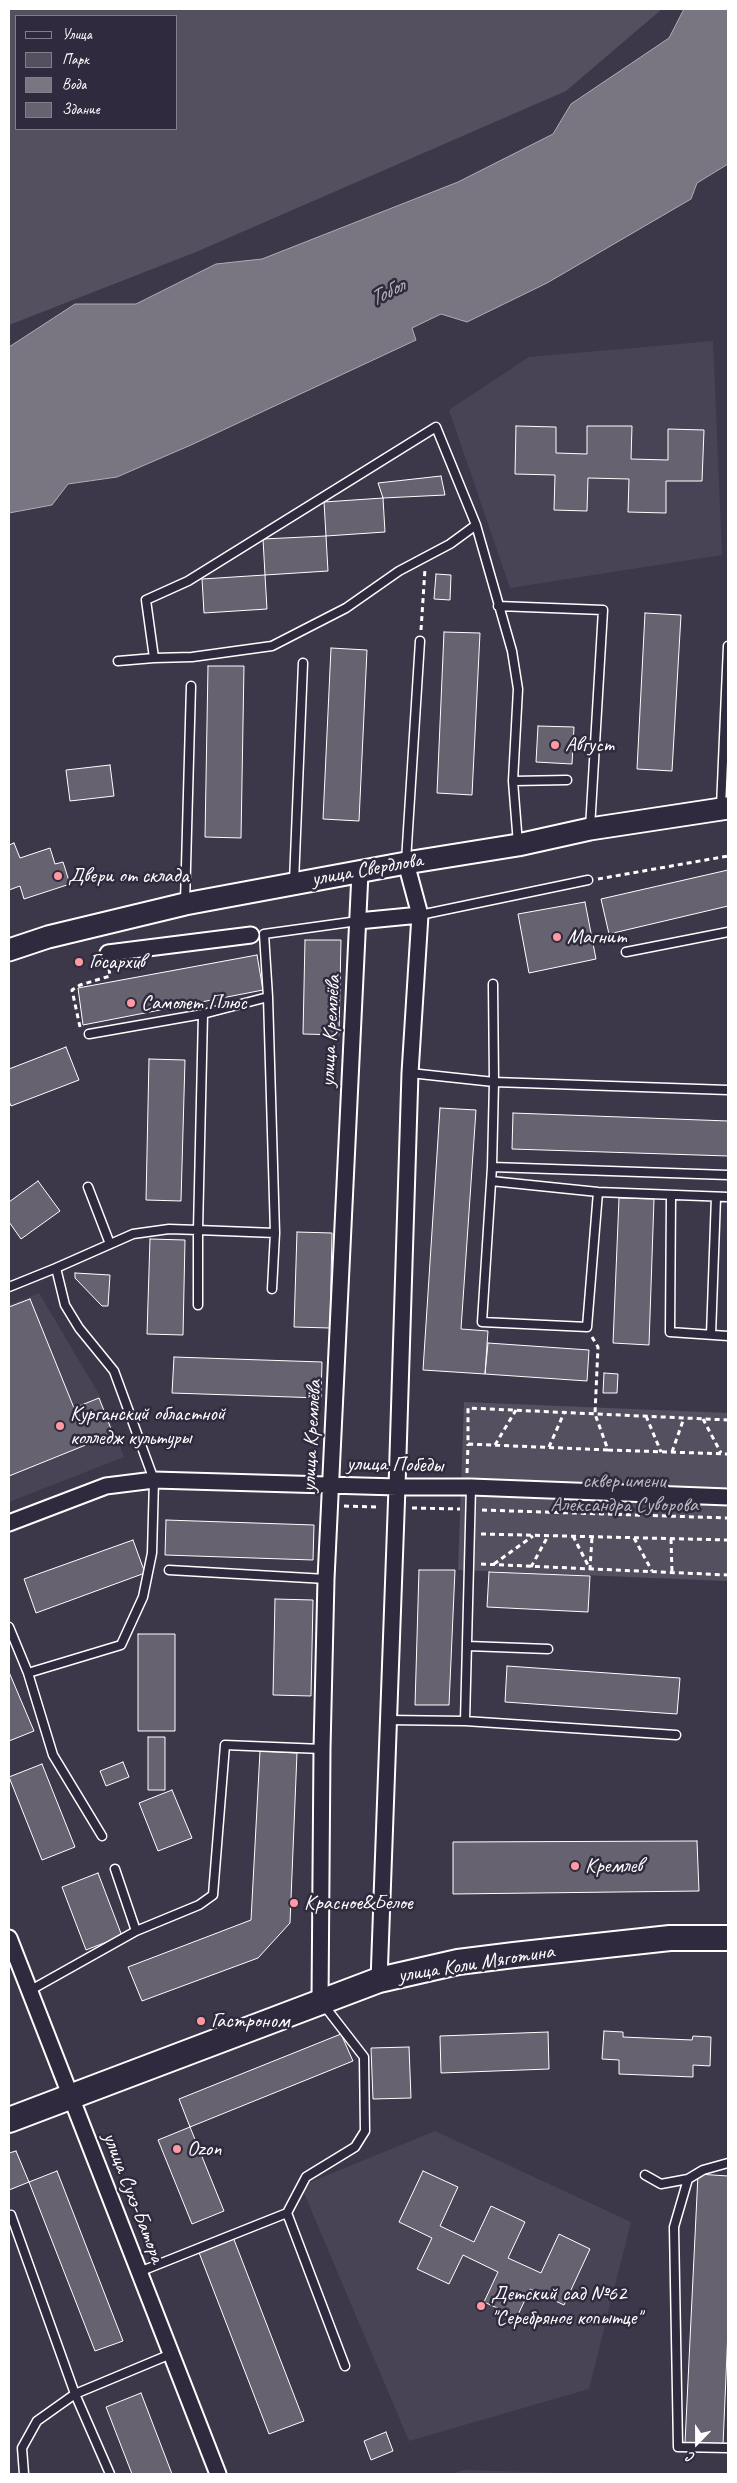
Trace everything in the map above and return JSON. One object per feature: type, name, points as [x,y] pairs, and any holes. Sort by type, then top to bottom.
[{"type":"main road","name":"улица Свердлова","points":[[9,950],[48,937],[185,904],[406,863],[518,845],[590,829],[725,808]]},
{"type":"main road","name":"улица Коли Мяготина","points":[[9,2120],[320,2000],[378,1980],[458,1962],[514,1955],[670,1938],[728,1938]]},
{"type":"street","points":[[378,1980],[397,1487],[410,1073],[420,915],[406,863]]},
{"type":"street","name":"улица Кремлёва","points":[[320,2000],[322,1749],[326,1579],[360,873]]},
{"type":"street","points":[[358,922],[420,915]]},
{"type":"street","points":[[108,953],[258,934]]},
{"type":"street","name":"улица Победы","points":[[9,1523],[106,1486],[154,1480],[397,1487],[469,1487],[728,1497]]},
{"type":"street","name":"улица Сухэ-Батора","points":[[9,1938],[218,2474]]},
{"type":"lane","points":[[154,658],[146,600],[188,581],[436,427],[476,526],[512,651],[518,688],[513,781],[518,845]]},
{"type":"lane","points":[[118,661],[192,657],[272,646],[346,608],[399,571],[450,544],[476,526]]},
{"type":"lane","points":[[498,606],[603,610],[590,829]]},
{"type":"lane","points":[[406,863],[420,641]]},
{"type":"lane","points":[[725,808],[728,646]]},
{"type":"lane","points":[[294,884],[302,663]]},
{"type":"lane","points":[[185,904],[191,686]]},
{"type":"lane","points":[[513,781],[567,780]]},
{"type":"lane","points":[[420,915],[588,880]]},
{"type":"lane","points":[[272,1290],[275,1233],[268,997],[258,934],[358,922]]},
{"type":"lane","points":[[626,952],[728,932]]},
{"type":"lane","points":[[493,984],[494,1082],[492,1167],[482,1322],[587,1328],[598,1192]]},
{"type":"lane","points":[[89,1034],[203,1014],[268,997]]},
{"type":"lane","points":[[198,1305],[203,1014]]},
{"type":"lane","points":[[410,1073],[494,1082],[728,1090]]},
{"type":"lane","points":[[492,1167],[728,1175]]},
{"type":"lane","points":[[491,1182],[598,1192],[728,1197]]},
{"type":"lane","points":[[88,1187],[110,1244]]},
{"type":"lane","points":[[671,1196],[670,1332],[728,1336]]},
{"type":"lane","points":[[711,1335],[716,1197]]},
{"type":"lane","points":[[9,1287],[133,1234],[170,1230],[275,1233]]},
{"type":"lane","points":[[28,1674],[121,1645],[144,1597],[152,1553],[154,1480],[114,1370],[79,1328],[65,1305],[56,1268]]},
{"type":"lane","points":[[465,1721],[471,1510],[469,1487]]},
{"type":"lane","points":[[169,1570],[326,1579]]},
{"type":"lane","points":[[9,1627],[28,1674],[53,1755],[102,1836]]},
{"type":"lane","points":[[468,1646],[548,1649]]},
{"type":"lane","points":[[388,1720],[465,1721],[676,1735]]},
{"type":"lane","points":[[29,1991],[136,1931],[199,1905],[213,1895],[225,1745],[322,1749]]},
{"type":"lane","points":[[115,1869],[136,1931]]},
{"type":"lane","points":[[139,2272],[287,2213],[306,2177],[355,2147],[365,2131],[364,2057],[320,2000]]},
{"type":"lane","points":[[645,2175],[661,2184],[688,2180],[703,2170],[728,2163]]},
{"type":"lane","points":[[688,2180],[674,2226],[678,2447],[728,2448]]},
{"type":"lane","points":[[287,2213],[345,2366]]},
{"type":"lane","points":[[9,2216],[11,2215],[75,2394],[110,2474]]},
{"type":"lane","points":[[24,2474],[22,2448],[37,2420],[75,2394],[171,2354]]},
{"type":"path","points":[[420,641],[426,557]]},
{"type":"path","points":[[588,880],[728,856]]},
{"type":"path","points":[[81,1028],[72,990],[80,985],[110,976],[108,953]]},
{"type":"path","points":[[587,1328],[598,1347],[595,1414],[608,1450]]},
{"type":"path","points":[[469,1487],[468,1408],[728,1420]]},
{"type":"path","points":[[495,1445],[516,1410]]},
{"type":"path","points":[[549,1447],[564,1412]]},
{"type":"path","points":[[646,1416],[661,1452]]},
{"type":"path","points":[[672,1452],[684,1418]]},
{"type":"path","points":[[703,1419],[721,1454]]},
{"type":"path","points":[[468,1444],[728,1454]]},
{"type":"path","points":[[329,1506],[728,1518]]},
{"type":"path","points":[[470,1533],[728,1540]]},
{"type":"path","points":[[493,1565],[534,1535]]},
{"type":"path","points":[[531,1567],[548,1536]]},
{"type":"path","points":[[573,1536],[590,1569]]},
{"type":"path","points":[[590,1569],[592,1537]]},
{"type":"path","points":[[634,1538],[652,1572]]},
{"type":"path","points":[[671,1539],[672,1572]]},
{"type":"path","points":[[470,1564],[728,1575]]},
{"type":"shaded area","points":[[713,341],[722,555],[510,588],[449,410],[529,357]]},
{"type":"shaded area","name":"Курганский областной колледж культуры","points":[[39,1293],[100,1396],[124,1457],[9,1502],[9,1305]]},
{"type":"shaded area","name":"Детский сад №62 \"Серебряное копытце\"","points":[[435,2131],[631,2222],[589,2389],[409,2441],[301,2186]]},
{"type":"shaded area","points":[[464,2470],[599,2474],[450,2474]]},
{"type":"green space","points":[[9,9],[662,9],[566,91],[196,252],[9,325]]},
{"type":"green space","name":"сквер имени Александра Суворова","points":[[464,1402],[728,1413],[728,1581],[458,1570]]},
{"type":"water","name":"Тобол","points":[[684,9],[728,9],[728,164],[697,183],[691,199],[547,283],[467,322],[441,314],[412,328],[416,340],[191,445],[117,477],[68,484],[52,505],[9,513],[9,347],[75,304],[136,304],[216,264],[262,259],[458,182],[553,134],[571,104],[669,38]]},
{"type":"building","points":[[516,426],[556,427],[556,453],[587,454],[587,426],[632,426],[631,459],[668,460],[668,429],[704,430],[702,481],[666,481],[666,513],[628,512],[629,479],[588,478],[587,511],[554,510],[555,475],[515,474]]},
{"type":"building","points":[[441,476],[445,495],[383,498],[378,483]]},
{"type":"building","points":[[383,498],[385,532],[326,536],[324,502]]},
{"type":"building","points":[[326,536],[328,571],[265,575],[263,539]]},
{"type":"building","points":[[436,574],[451,575],[450,600],[434,599]]},
{"type":"building","points":[[265,575],[267,609],[204,613],[202,579]]},
{"type":"building","points":[[645,613],[681,615],[672,771],[637,769]]},
{"type":"building","points":[[444,632],[480,633],[472,795],[437,793]]},
{"type":"building","points":[[331,648],[367,650],[359,821],[323,819]]},
{"type":"building","points":[[208,666],[244,666],[241,838],[205,837]]},
{"type":"building","name":"Август","points":[[538,726],[574,727],[572,764],[536,762]]},
{"type":"building","points":[[110,765],[114,796],[70,801],[66,770]]},
{"type":"building","points":[[14,843],[20,858],[50,848],[55,864],[63,862],[70,884],[24,899],[20,886],[9,890],[9,845]]},
{"type":"building","points":[[728,870],[728,906],[609,934],[601,899]]},
{"type":"building","name":"Магнит","points":[[585,902],[596,959],[529,973],[518,914]]},
{"type":"building","points":[[305,940],[341,940],[339,1035],[303,1034]]},
{"type":"building","points":[[257,955],[263,990],[83,1025],[78,988]]},
{"type":"building","points":[[66,1047],[79,1080],[11,1106],[9,1101],[9,1069]]},
{"type":"building","points":[[149,1059],[185,1060],[181,1201],[146,1200]]},
{"type":"building","points":[[440,1108],[476,1110],[461,1329],[488,1331],[485,1374],[423,1370]]},
{"type":"building","points":[[513,1113],[728,1121],[728,1156],[512,1149]]},
{"type":"building","points":[[38,1181],[60,1211],[21,1239],[9,1222],[9,1202]]},
{"type":"building","points":[[619,1198],[654,1199],[649,1345],[613,1343]]},
{"type":"building","points":[[297,1232],[332,1233],[330,1328],[294,1327]]},
{"type":"building","points":[[150,1239],[185,1240],[183,1335],[147,1334]]},
{"type":"building","points":[[75,1273],[110,1275],[108,1306],[102,1306],[75,1278]]},
{"type":"building","name":"Курганский областной колледж культуры","points":[[30,1299],[74,1408],[99,1398],[113,1434],[9,1476],[9,1307]]},
{"type":"building","points":[[488,1343],[589,1350],[587,1381],[485,1374]]},
{"type":"building","points":[[174,1357],[322,1362],[321,1398],[172,1393]]},
{"type":"building","points":[[604,1373],[618,1374],[617,1393],[603,1393]]},
{"type":"building","points":[[166,1520],[314,1525],[313,1560],[165,1555]]},
{"type":"building","points":[[133,1540],[145,1573],[36,1613],[24,1579]]},
{"type":"building","points":[[419,1570],[455,1570],[449,1705],[415,1705]]},
{"type":"building","points":[[489,1572],[590,1576],[588,1612],[487,1607]]},
{"type":"building","points":[[275,1599],[313,1600],[311,1696],[273,1695]]},
{"type":"building","points":[[138,1634],[175,1634],[175,1731],[138,1731]]},
{"type":"building","points":[[507,1666],[680,1678],[677,1714],[505,1702]]},
{"type":"building","points":[[9,1672],[34,1731],[9,1741]]},
{"type":"building","points":[[148,1737],[165,1737],[165,1790],[148,1790]]},
{"type":"building","points":[[260,1751],[297,1753],[290,1923],[258,1958],[142,2001],[128,1967],[251,1920]]},
{"type":"building","points":[[123,1762],[129,1777],[106,1786],[100,1771]]},
{"type":"building","points":[[42,1764],[75,1847],[42,1860],[9,1777]]},
{"type":"building","points":[[172,1790],[192,1838],[158,1851],[139,1803]]},
{"type":"building","name":"Кремлев","points":[[697,1841],[699,1891],[453,1894],[453,1842]]},
{"type":"building","points":[[98,1873],[122,1936],[86,1950],[62,1887]]},
{"type":"building","points":[[604,2031],[623,2032],[623,2037],[692,2040],[693,2036],[711,2037],[710,2066],[693,2065],[693,2077],[619,2074],[619,2060],[602,2059]]},
{"type":"building","points":[[548,2032],[549,2069],[441,2073],[440,2036]]},
{"type":"building","points":[[341,2034],[353,2061],[190,2127],[179,2099]]},
{"type":"building","points":[[409,2047],[411,2098],[373,2099],[371,2048]]},
{"type":"building","points":[[190,2127],[224,2211],[192,2224],[158,2140]]},
{"type":"building","points":[[16,2151],[29,2182],[9,2190],[9,2153]]},
{"type":"building","points":[[57,2171],[123,2341],[95,2351],[29,2182]]},
{"type":"building","points":[[423,2171],[458,2187],[440,2226],[474,2242],[491,2206],[525,2222],[508,2258],[541,2273],[559,2234],[590,2249],[564,2305],[530,2289],[517,2317],[484,2302],[498,2272],[463,2255],[449,2284],[417,2269],[432,2238],[399,2222]]},
{"type":"building","points":[[698,2174],[728,2176],[728,2330],[723,2445],[685,2443]]},
{"type":"building","points":[[233,2237],[304,2421],[269,2434],[198,2250]]},
{"type":"building","points":[[141,2393],[172,2474],[132,2474],[106,2407]]},
{"type":"building","points":[[386,2432],[393,2451],[371,2460],[364,2441]]},
{"type":"place","name":"Август","points":[[555,745]]},
{"type":"place","name":"Двери от склада","points":[[58,876]]},
{"type":"place","name":"Магнит","points":[[557,937]]},
{"type":"place","name":"Госархив","points":[[79,962]]},
{"type":"place","name":"Самолет Плюс","points":[[131,1003]]},
{"type":"place","name":"Курганский областной колледж культуры","points":[[60,1426]]},
{"type":"place","name":"Кремлев","points":[[575,1866]]},
{"type":"place","name":"Красное&Белое","points":[[294,1903]]},
{"type":"place","name":"Гастроном","points":[[201,2021]]},
{"type":"place","name":"Ozon","points":[[177,2149]]},
{"type":"place","name":"Детский сад №62 \"Серебряное копытце\"","points":[[481,2306]]}]
